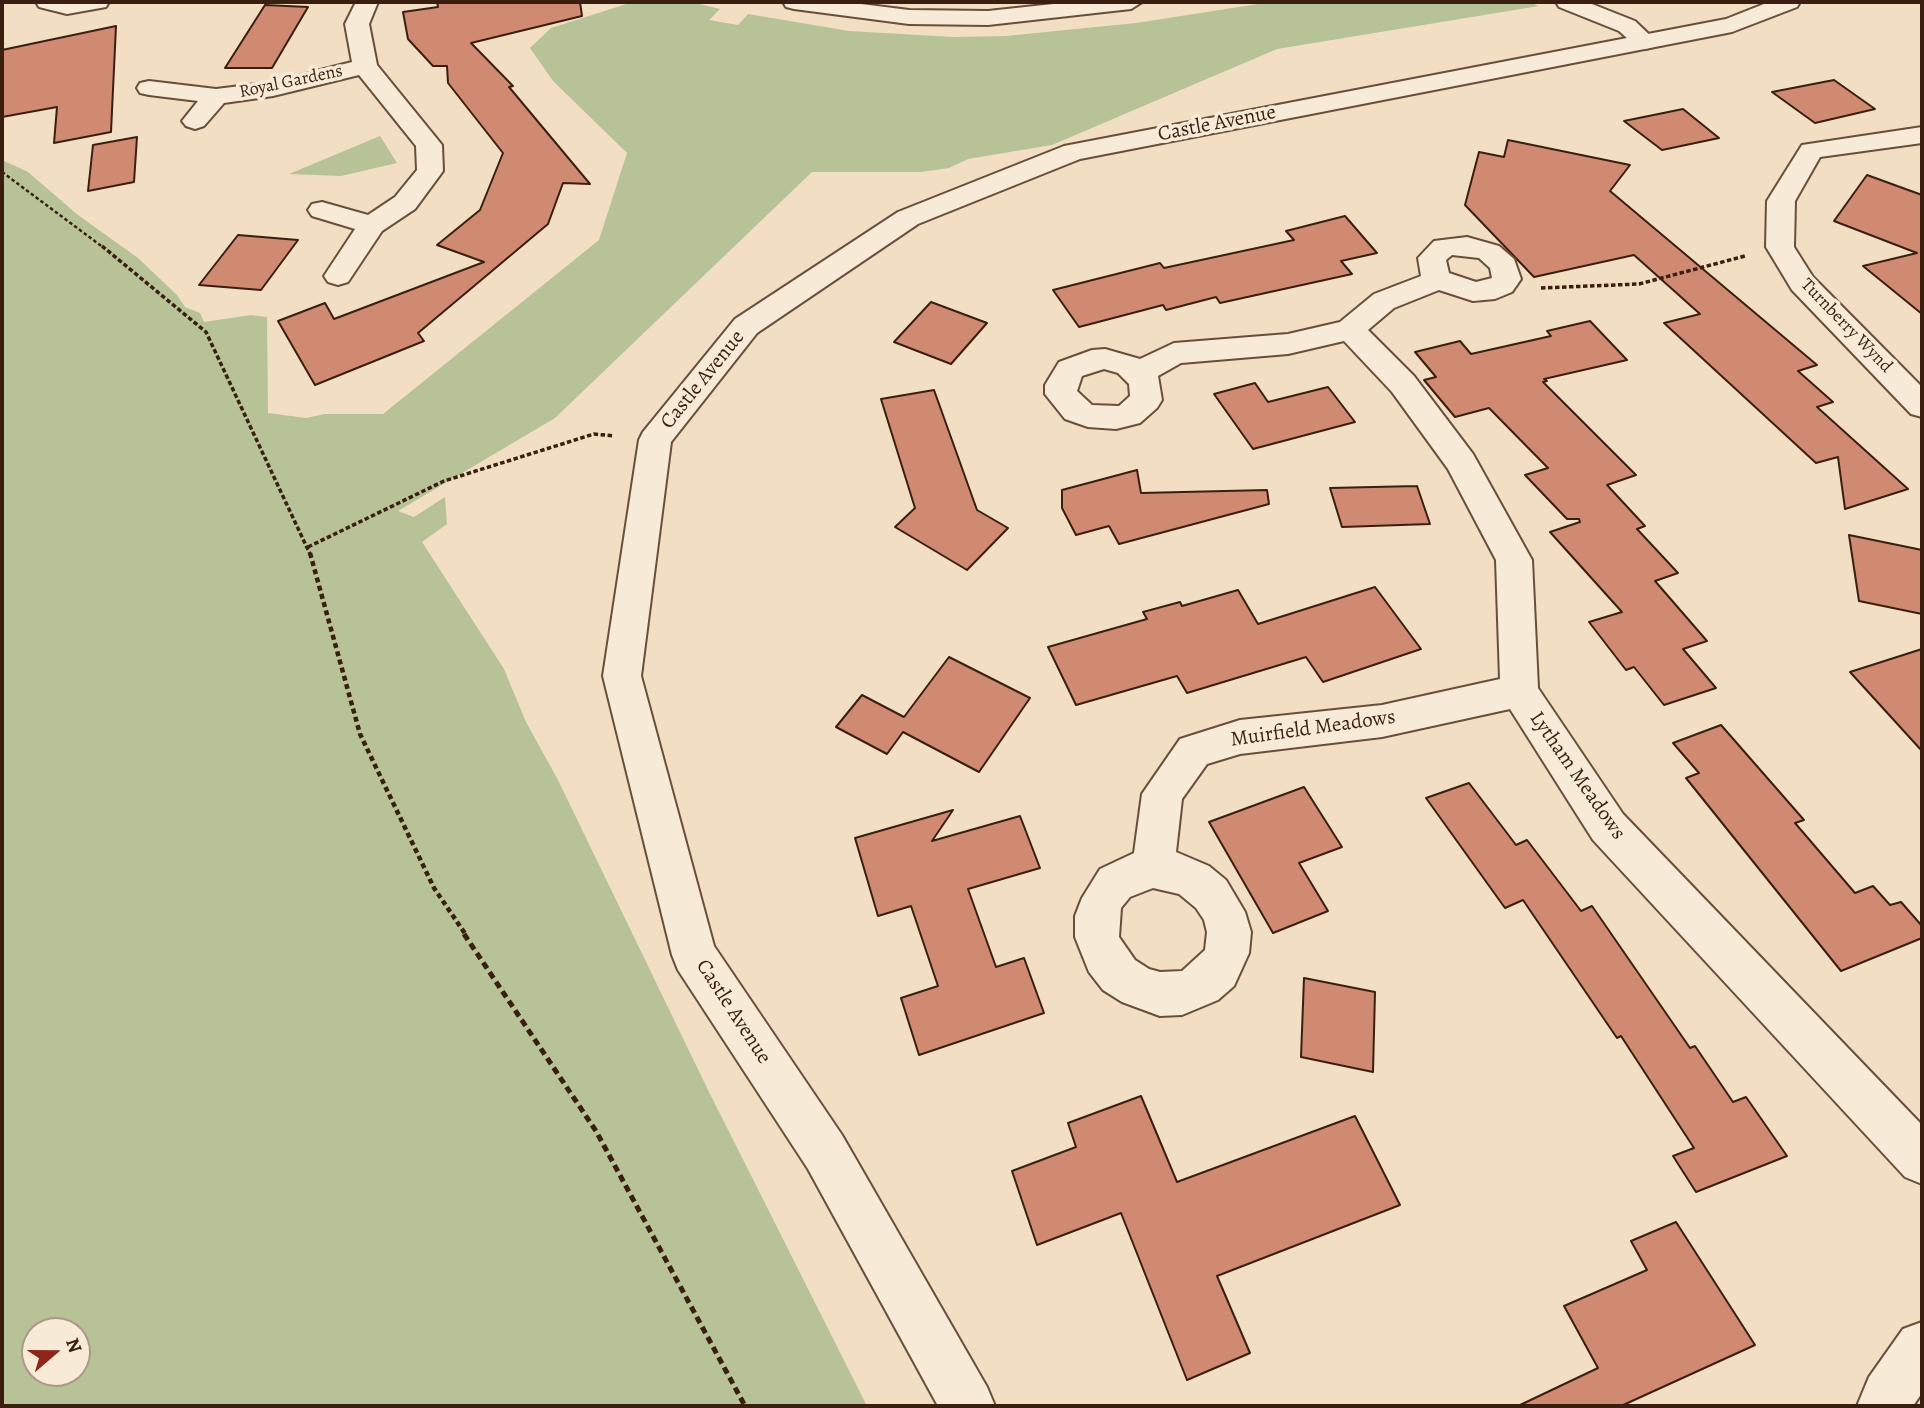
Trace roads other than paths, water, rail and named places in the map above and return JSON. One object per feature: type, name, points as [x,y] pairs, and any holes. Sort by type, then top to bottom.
[{"type":"street","points":[[47,2],[67,7],[99,2]]},
{"type":"street","name":"Royal Gardens","points":[[338,276],[372,225],[405,204],[430,171],[429,145],[365,66],[357,24],[367,2]]},
{"type":"street","points":[[794,2],[909,18],[988,18],[1131,2]]},
{"type":"street","points":[[1567,2],[1627,26],[1645,42]]},
{"type":"street","name":"Castle Avenue","points":[[968,1406],[825,1152],[694,955],[622,676],[655,440],[746,326],[908,218],[1073,152],[1732,25],[1789,2]]},
{"type":"street","name":"Royal Gardens","points":[[149,88],[216,96],[273,89],[365,66]]},
{"type":"street","name":"Royal Gardens","points":[[195,121],[216,96]]},
{"type":"street","name":"Turnberry Wynd","points":[[1922,135],[1811,151],[1781,201],[1780,247],[1801,283],[1922,405]]},
{"type":"street","points":[[322,210],[372,225]]},
{"type":"street","points":[[1139,373],[1174,353],[1289,344],[1350,330],[1384,301],[1439,279],[1473,292],[1495,289],[1507,279],[1507,272],[1498,258],[1478,248],[1455,245],[1444,247],[1432,258],[1433,272],[1439,279]]},
{"type":"street","name":"Lytham Meadows","points":[[1350,330],[1403,384],[1461,462],[1514,560],[1519,691],[1608,827],[1922,1160]]},
{"type":"street","name":"Muirfield Meadows","points":[[1153,869],[1161,794],[1194,751],[1240,737],[1382,721],[1519,691]]},
{"type":"street","points":[[1884,1406],[1888,1395],[1922,1348]]}]
